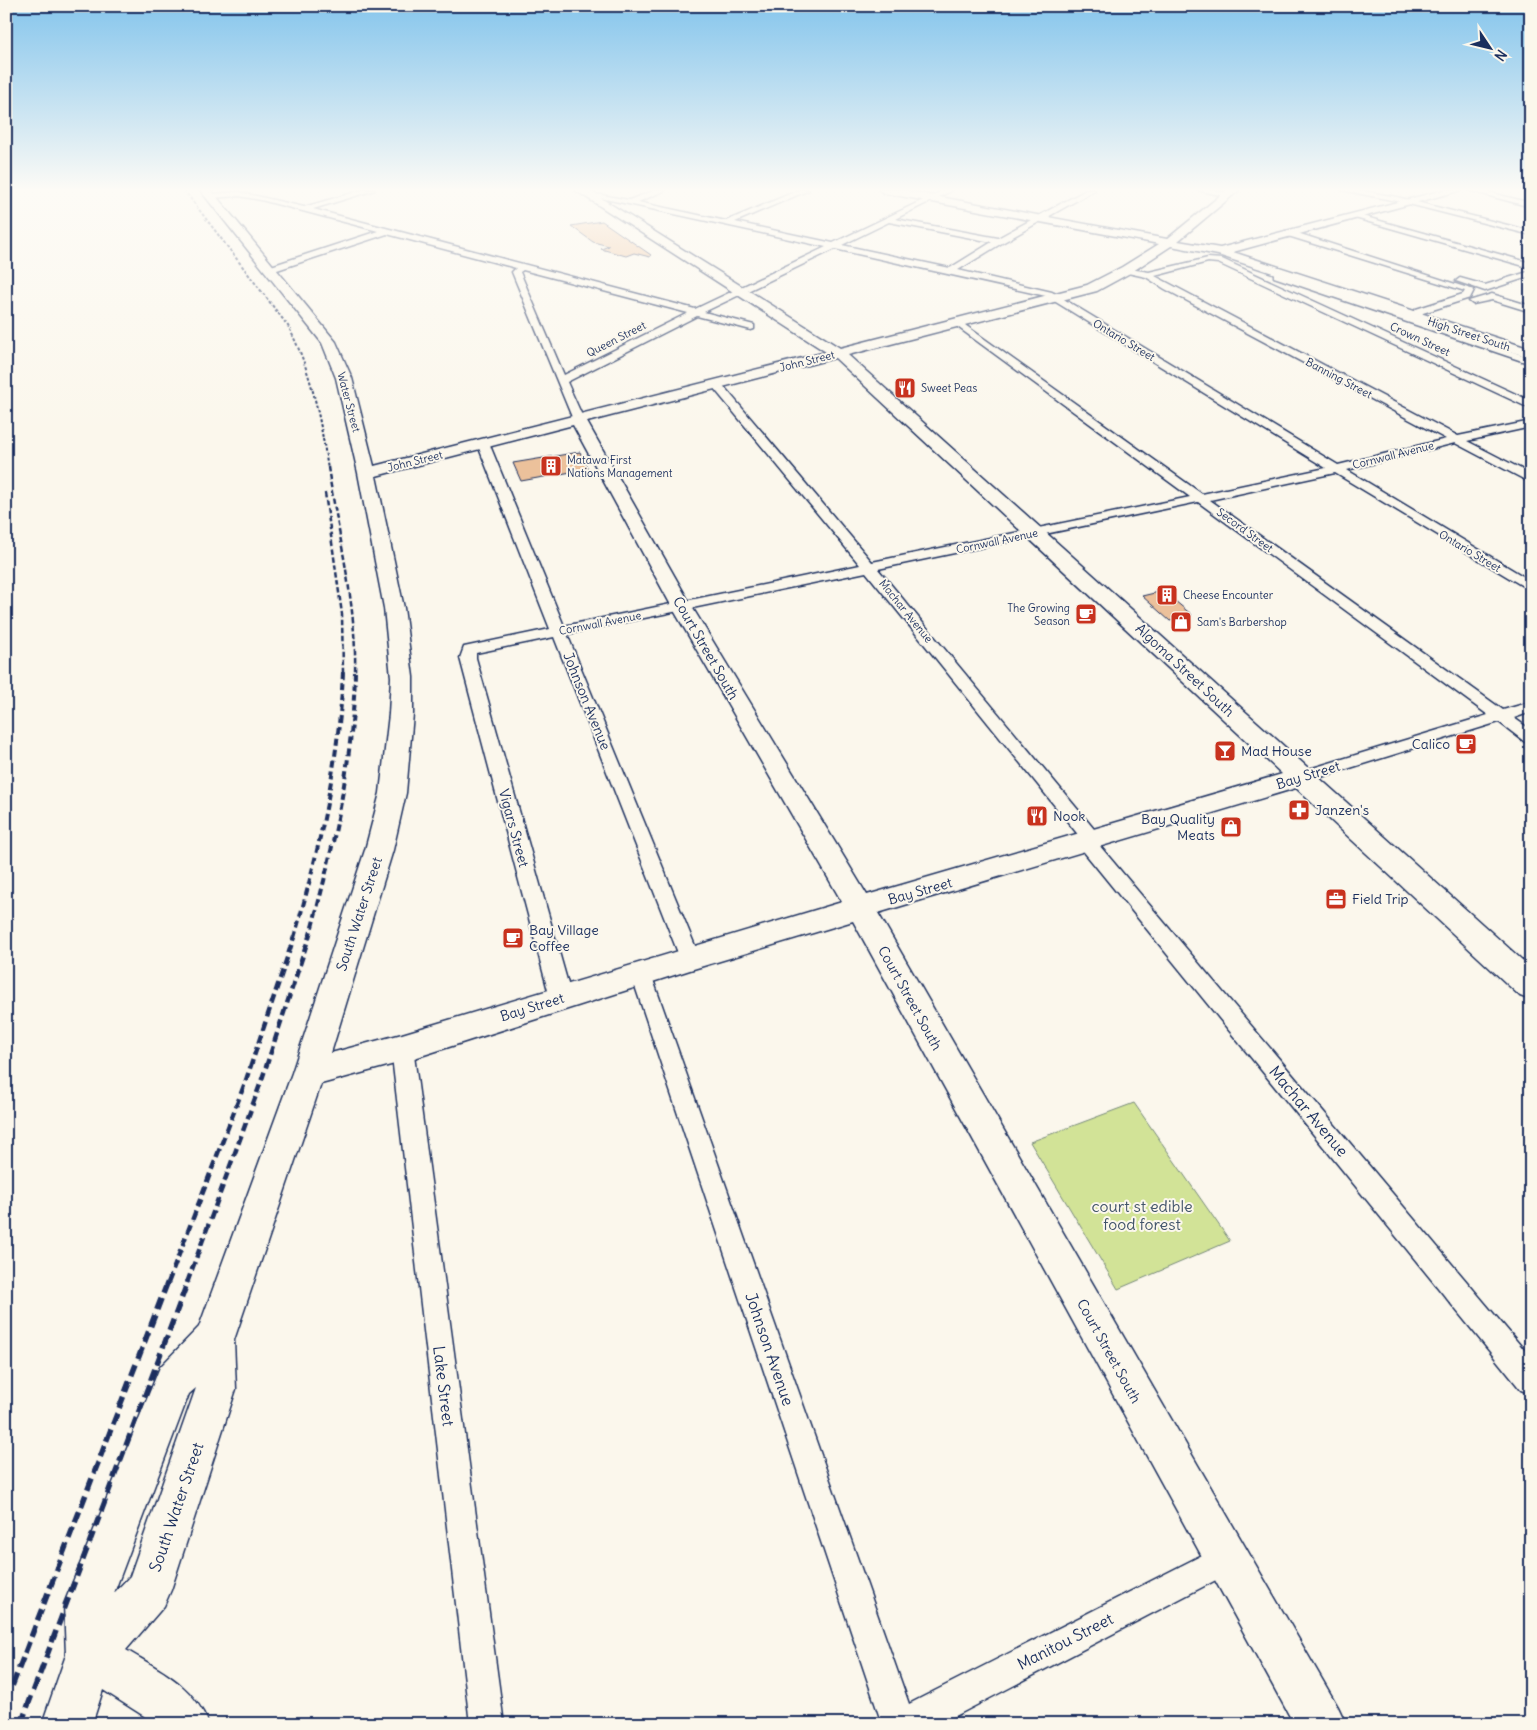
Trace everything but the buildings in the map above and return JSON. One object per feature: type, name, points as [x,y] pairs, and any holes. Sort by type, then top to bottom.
[{"type":"main road","name":"Water Street","points":[[272,271],[329,342],[344,378],[367,472]]},
{"type":"main road","name":"Algoma Street South","points":[[709,271],[838,353],[1531,987]]},
{"type":"main road","name":"John Street","points":[[367,472],[1056,298],[1092,288],[1125,271]]},
{"type":"main road","name":"High Street South","points":[[1278,271],[1531,354]]},
{"type":"main road","name":"Court Street South","points":[[578,420],[682,607],[860,908],[1321,1724]]},
{"type":"main road","name":"South Water Street","points":[[67,1724],[90,1655],[148,1590],[216,1389],[214,1340],[308,1073],[379,850],[393,793],[401,714],[402,677],[394,608],[367,472]]},
{"type":"main road","name":"Bay Street","points":[[308,1073],[402,1048],[690,958],[1302,777]]},
{"type":"main road","points":[[90,1655],[161,1699],[184,1724]]},
{"type":"street","name":"Court Street South","points":[[517,271],[578,420]]},
{"type":"street","points":[[539,271],[750,327]]},
{"type":"street","name":"Queen Street","points":[[563,380],[783,271]]},
{"type":"street","name":"Ontario Street","points":[[951,271],[1049,294],[1531,588]]},
{"type":"street","points":[[1129,271],[1149,275],[1166,271]]},
{"type":"street","name":"Crown Street","points":[[1246,271],[1531,406]]},
{"type":"street","points":[[1254,271],[1276,275],[1531,361]]},
{"type":"street","points":[[1411,271],[1470,290],[1467,296],[1419,311],[1417,316],[1433,316],[1531,273]]},
{"type":"street","points":[[1421,271],[1489,291],[1508,302],[1531,309]]},
{"type":"street","name":"Banning Street","points":[[1149,275],[1168,287],[1531,478]]},
{"type":"street","points":[[1531,281],[1501,292],[1531,302]]},
{"type":"street","name":"Secord Street","points":[[958,323],[1531,738]]},
{"type":"street","name":"Machar Avenue","points":[[716,384],[870,568],[1089,841],[1531,1380]]},
{"type":"street","name":"Cornwall Avenue","points":[[468,658],[469,650],[1036,533],[1336,469],[1531,424]]},
{"type":"street","name":"Johnson Avenue","points":[[483,444],[690,958]]},
{"type":"street","name":"Vigars Street","points":[[468,658],[561,998]]},
{"type":"street","name":"Bay Street","points":[[1302,777],[1531,707]]},
{"type":"street","name":"Johnson Avenue","points":[[641,974],[899,1724]]},
{"type":"street","name":"Lake Street","points":[[402,1048],[487,1724]]},
{"type":"street","name":"Manitou Street","points":[[905,1724],[1226,1558]]},
{"type":"green space","name":"court st edible food forest","points":[[1134,1103],[1230,1241],[1118,1289],[1030,1142]]},
{"type":"railway","points":[[246,271],[288,326],[296,343],[314,396],[328,469]]},
{"type":"railway","points":[[328,467],[350,595],[355,647],[355,672]]},
{"type":"railway","points":[[325,493],[342,614],[343,672]]},
{"type":"railway","points":[[294,938],[312,873],[326,806],[337,740],[343,672]]},
{"type":"railway","points":[[309,938],[334,839],[346,773],[355,672]]},
{"type":"railway","points":[[168,1283],[245,1083],[294,937]]},
{"type":"railway","points":[[187,1283],[261,1082],[309,937]]},
{"type":"railway","points":[[6,1702],[168,1281]]},
{"type":"railway","points":[[21,1724],[188,1281]]},
{"type":"place","name":"Sweet Peas","points":[[905,388]]},
{"type":"place","name":"Matawa First Nations Management","points":[[551,466]]},
{"type":"place","name":"Cheese Encounter","points":[[1167,595]]},
{"type":"place","name":"The Growing Season","points":[[1086,614]]},
{"type":"place","name":"Sam's Barbershop","points":[[1181,622]]},
{"type":"place","name":"Calico","points":[[1466,744]]},
{"type":"place","name":"Mad House","points":[[1225,751]]},
{"type":"place","name":"Janzen's","points":[[1299,810]]},
{"type":"place","name":"Nook","points":[[1037,816]]},
{"type":"place","name":"Bay Quality Meats","points":[[1231,827]]},
{"type":"place","name":"Field Trip","points":[[1336,899]]},
{"type":"place","name":"Bay Village Coffee","points":[[513,938]]}]
